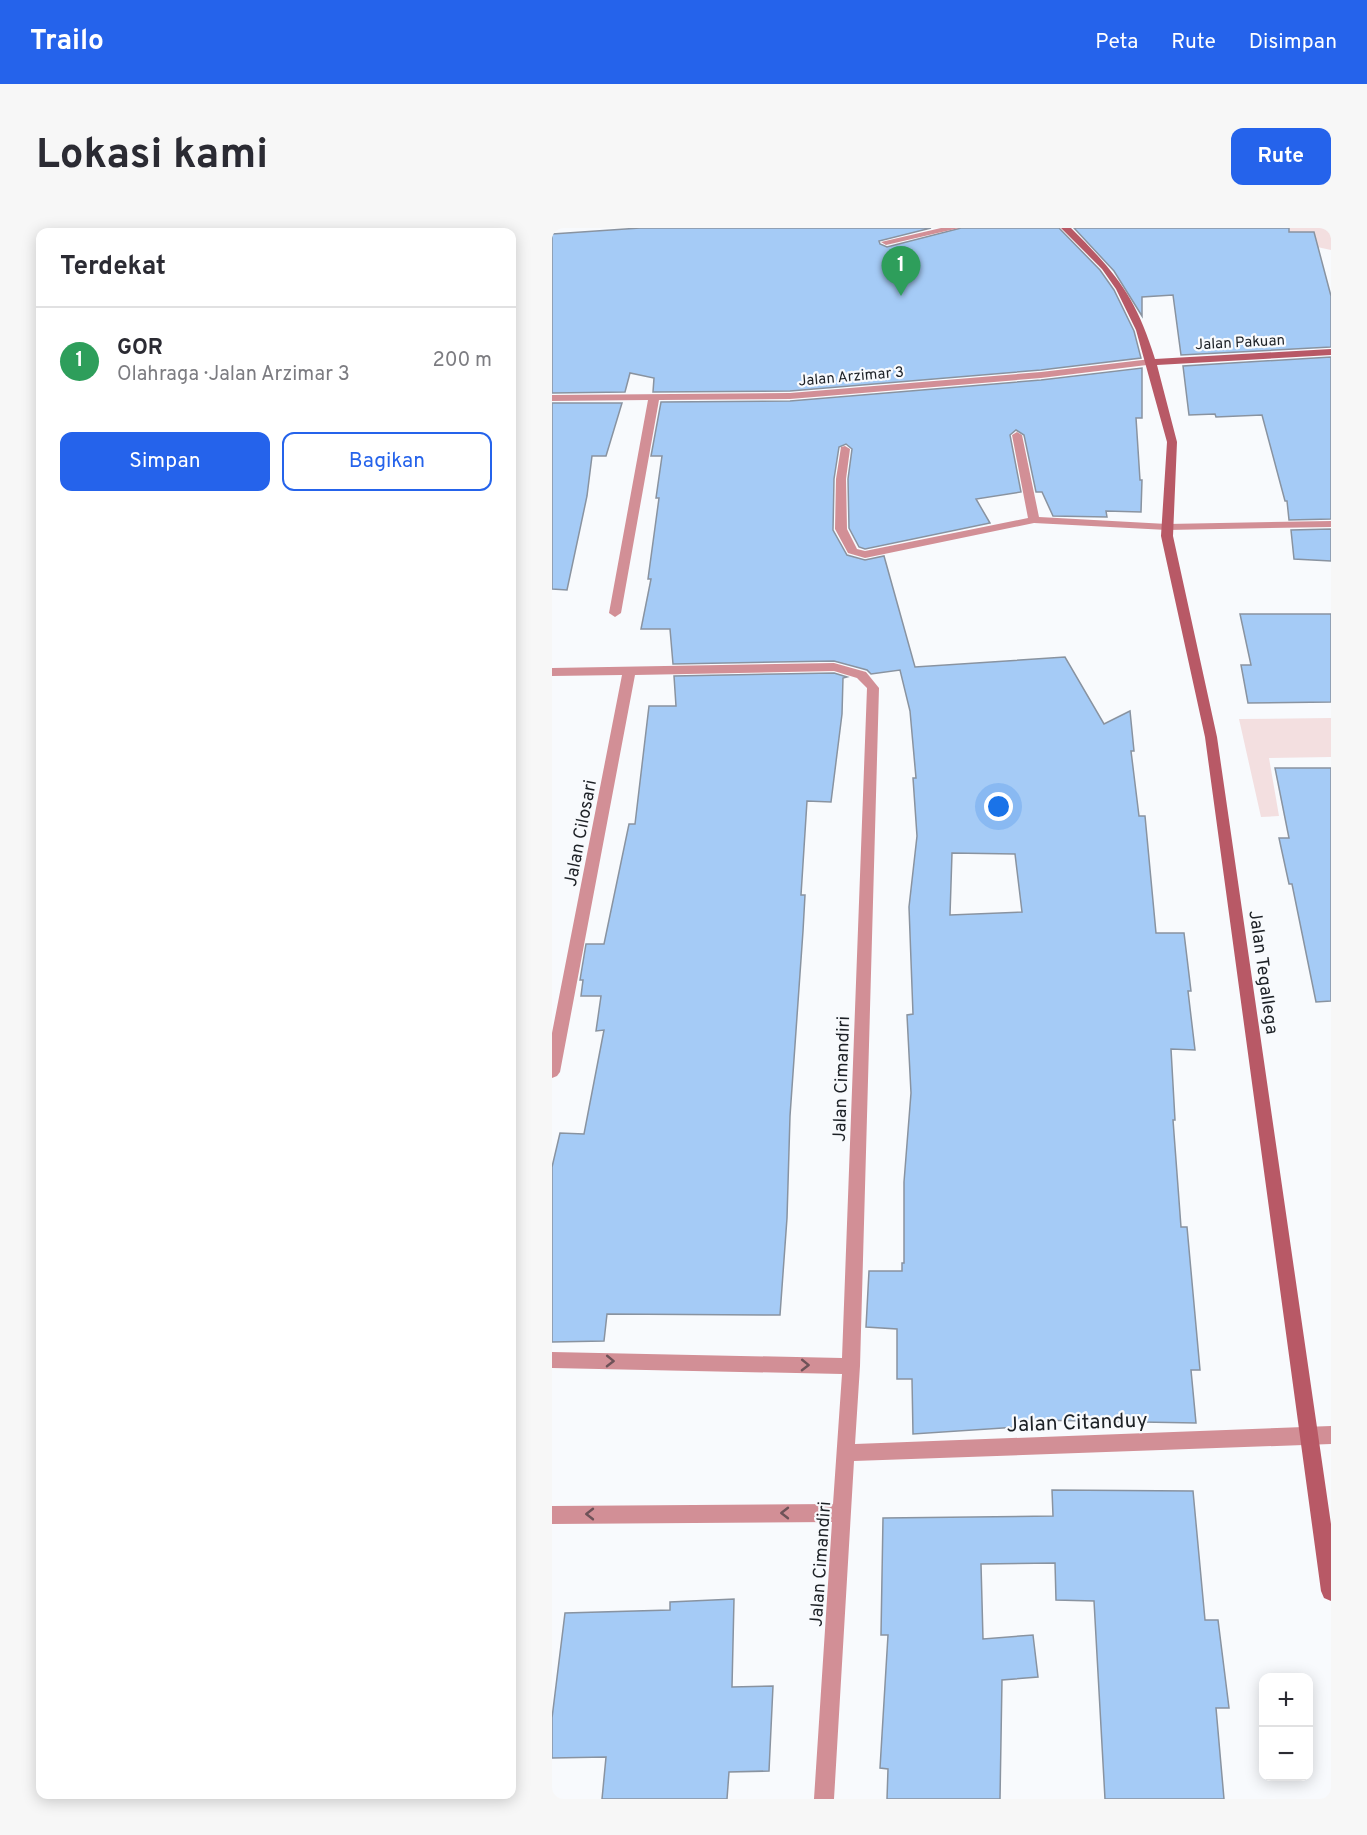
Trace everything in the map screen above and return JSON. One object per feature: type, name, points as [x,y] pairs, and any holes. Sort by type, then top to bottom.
[{"type":"street","points":[[886,242],[954,228]]},
{"type":"street","name":"Jalan Tegallega","points":[[1066,228],[1105,267],[1121,290],[1141,330],[1172,442],[1167,532],[1211,737],[1331,1591]]},
{"type":"street","name":"Jalan Pakuan","points":[[1151,362],[1331,352]]},
{"type":"street","name":"Jalan Arzimar 3","points":[[552,398],[790,396],[1041,375],[1151,362]]},
{"type":"street","points":[[615,613],[654,397]]},
{"type":"street","points":[[1017,435],[1034,520]]},
{"type":"street","points":[[845,448],[841,479],[841,528],[852,551],[865,555],[1034,520],[1167,532],[1331,524]]},
{"type":"street","name":"Jalan Cimandiri","points":[[552,672],[834,667],[853,671],[868,679],[873,688],[851,1366],[824,1799]]},
{"type":"street","name":"Jalan Cilosari","points":[[552,1072],[629,672]]},
{"type":"street","points":[[552,1359],[851,1366]]},
{"type":"street","name":"Jalan Citanduy","points":[[846,1453],[1331,1435]]},
{"type":"street","points":[[552,1515],[843,1513]]},
{"type":"shaded area","points":[[1287,228],[1331,228],[1331,250],[1253,233]]},
{"type":"shaded area","points":[[1331,718],[1331,757],[1269,758],[1279,816],[1261,817],[1239,719]]},
{"type":"building","points":[[640,228],[931,228],[879,241],[887,247],[961,228],[1059,228],[1100,270],[1114,290],[1134,331],[1141,358],[1041,370],[790,391],[653,392],[654,378],[630,373],[625,392],[552,393],[552,234]]},
{"type":"building","points":[[1074,228],[1289,228],[1289,232],[1314,232],[1331,296],[1331,347],[1181,355],[1173,295],[1142,297],[1142,316],[1114,271]]},
{"type":"building","points":[[1331,357],[1331,519],[1289,520],[1287,501],[1285,501],[1262,415],[1216,417],[1215,414],[1189,415],[1183,366]]},
{"type":"building","points":[[1142,368],[1142,418],[1136,418],[1140,480],[1142,480],[1141,512],[1106,511],[1107,517],[1053,516],[1042,492],[1036,492],[1024,435],[1016,430],[1010,435],[1021,492],[976,499],[990,523],[865,549],[859,547],[849,528],[848,479],[852,449],[846,444],[839,447],[834,479],[833,530],[847,555],[865,560],[884,556],[915,667],[1065,657],[1104,724],[1130,711],[1134,751],[1131,751],[1139,816],[1145,816],[1156,933],[1184,933],[1191,991],[1188,991],[1195,1050],[1171,1049],[1175,1120],[1173,1120],[1181,1227],[1187,1227],[1200,1370],[1191,1370],[1196,1423],[1031,1420],[1032,1426],[913,1434],[912,1379],[897,1379],[897,1329],[866,1327],[869,1271],[902,1271],[902,1263],[904,1263],[904,1182],[911,1093],[907,1015],[913,1014],[909,907],[917,836],[913,778],[916,778],[910,711],[900,670],[871,674],[867,670],[834,661],[673,664],[670,629],[641,629],[651,579],[648,579],[662,456],[651,456],[661,402],[790,401],[1041,380]],"holes":[[[952,853],[1015,854],[1022,912],[950,915]]]},
{"type":"building","points":[[552,403],[622,403],[606,456],[592,456],[587,496],[567,590],[552,589]]},
{"type":"building","points":[[1331,529],[1331,561],[1294,559],[1291,530]]},
{"type":"building","points":[[1240,614],[1331,614],[1331,702],[1248,703],[1241,665],[1251,665]]},
{"type":"building","points":[[834,673],[847,677],[843,678],[842,714],[831,802],[807,801],[801,895],[805,895],[790,1116],[787,1218],[780,1315],[607,1314],[604,1341],[552,1342],[552,1167],[560,1133],[584,1134],[604,1030],[596,1031],[601,996],[581,996],[583,980],[580,980],[586,944],[604,944],[629,824],[635,824],[649,706],[676,706],[674,676]]},
{"type":"building","points":[[1275,768],[1331,768],[1331,1001],[1316,1002],[1292,884],[1289,884],[1279,838],[1289,838]]},
{"type":"building","points":[[1052,1490],[1193,1491],[1205,1620],[1218,1620],[1229,1708],[1216,1708],[1224,1799],[1105,1799],[1094,1601],[1056,1600],[1055,1563],[981,1564],[983,1639],[1033,1635],[1038,1677],[1002,1680],[1000,1799],[887,1799],[888,1769],[880,1768],[888,1635],[881,1635],[883,1518],[1053,1516]]},
{"type":"building","points":[[734,1599],[732,1687],[773,1686],[769,1771],[729,1772],[727,1799],[602,1799],[606,1757],[552,1758],[552,1718],[565,1613],[670,1610],[670,1602]]},
{"type":"place","name":"GOR","points":[[901,296]]}]
